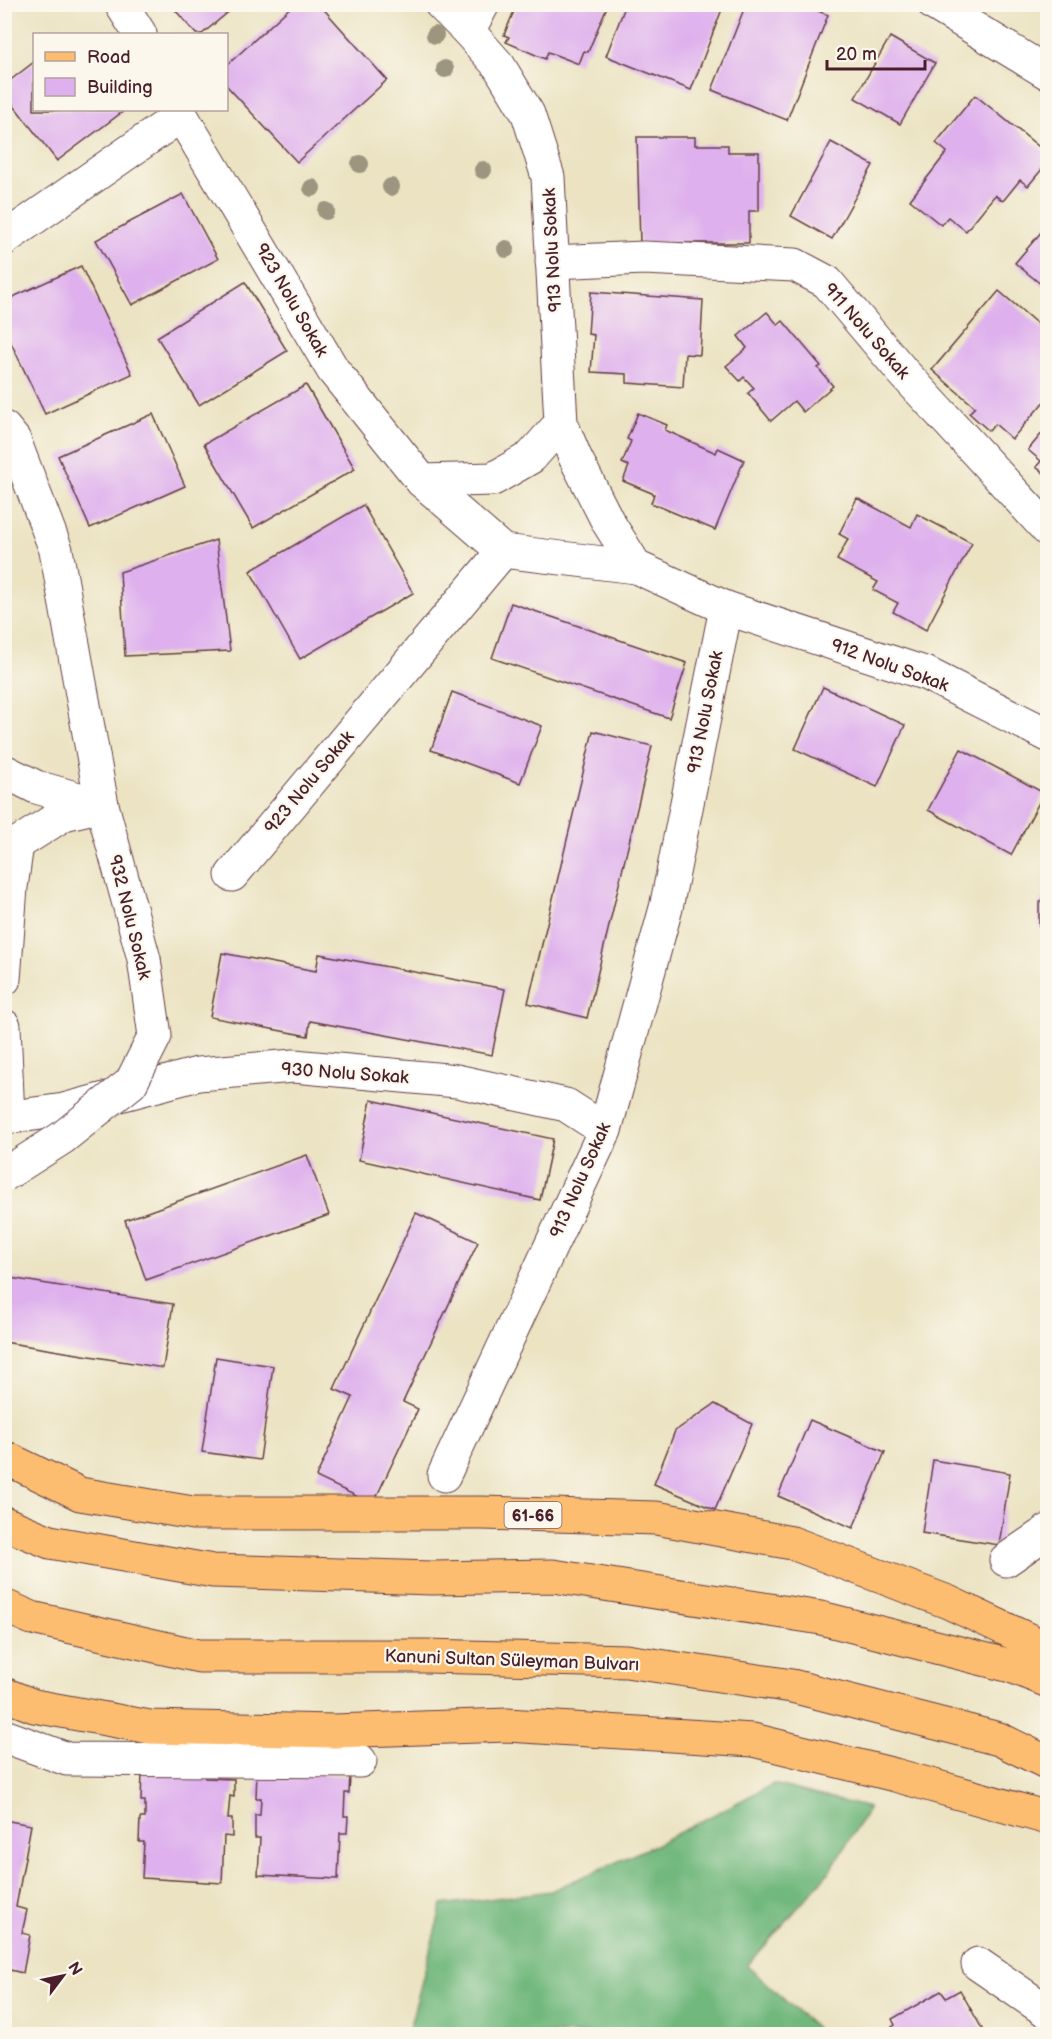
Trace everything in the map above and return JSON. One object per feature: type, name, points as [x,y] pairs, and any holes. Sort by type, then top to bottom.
[{"type":"main road","name":"61-66","points":[[4,1457],[80,1494],[193,1514],[482,1514],[656,1518],[792,1543],[948,1602],[1047,1649]]},
{"type":"main road","points":[[4,1523],[50,1542],[213,1571],[431,1578],[553,1576],[821,1618],[1011,1665],[1047,1682]]},
{"type":"main road","name":"Kanuni Sultan Süleyman Bulvarı","points":[[4,1606],[32,1618],[199,1656],[426,1656],[626,1661],[792,1686],[999,1739],[1047,1763]]},
{"type":"main road","points":[[4,1694],[34,1706],[150,1727],[334,1731],[507,1725],[753,1740],[895,1775],[1047,1818]]},
{"type":"street","points":[[121,4],[139,33]]},
{"type":"street","name":"913 Nolu Sokak","points":[[441,4],[476,18],[499,66],[528,114],[548,177],[561,423],[608,522],[636,567]]},
{"type":"street","points":[[934,4],[1047,73]]},
{"type":"street","points":[[4,239],[179,113]]},
{"type":"street","name":"923 Nolu Sokak","points":[[179,113],[333,370],[422,481],[503,551],[232,876]]},
{"type":"street","name":"911 Nolu Sokak","points":[[552,262],[644,258],[795,265],[827,282],[902,371],[1047,530]]},
{"type":"street","points":[[422,481],[493,479],[531,457],[561,423]]},
{"type":"street","name":"932 Nolu Sokak","points":[[4,428],[14,440],[56,550],[102,805],[144,959],[155,1036],[131,1083],[62,1138],[4,1175]]},
{"type":"street","points":[[503,551],[636,567],[726,608]]},
{"type":"street","name":"913 Nolu Sokak","points":[[444,1475],[605,1130],[666,908],[726,608]]},
{"type":"street","name":"912 Nolu Sokak","points":[[726,608],[927,674],[1047,735]]},
{"type":"street","points":[[4,771],[36,788],[102,805]]},
{"type":"street","points":[[4,979],[11,887],[17,844],[64,814],[102,805]]},
{"type":"street","points":[[4,1026],[6,1118]]},
{"type":"street","name":"930 Nolu Sokak","points":[[6,1118],[64,1110],[198,1074],[294,1066],[457,1081],[566,1105],[605,1130]]},
{"type":"street","points":[[1006,1560],[1047,1531]]},
{"type":"street","points":[[4,1736],[67,1759],[360,1761]]},
{"type":"street","points":[[978,1964],[1047,2012]]},
{"type":"green space","points":[[773,1784],[869,1808],[829,1872],[747,1966],[822,2034],[408,2034],[442,1905],[551,1891],[655,1845]]},
{"type":"building","points":[[170,4],[238,4],[203,33],[195,33]]},
{"type":"building","points":[[294,4],[319,4],[387,80],[297,162],[228,87],[228,64]]},
{"type":"building","points":[[517,4],[608,4],[588,52],[584,51],[579,64],[548,52],[545,59],[506,42],[509,37],[504,35]]},
{"type":"building","points":[[626,4],[724,4],[691,90],[606,56]]},
{"type":"building","points":[[746,4],[801,4],[828,15],[787,120],[712,90]]},
{"type":"building","points":[[1035,4],[1048,4],[1048,12]]},
{"type":"building","points":[[890,37],[935,63],[900,124],[855,98]]},
{"type":"building","points":[[33,63],[33,111],[124,111],[57,161],[4,93],[4,85]]},
{"type":"building","points":[[975,95],[1048,154],[1048,162],[1028,186],[1020,180],[1003,201],[995,195],[966,231],[948,217],[941,225],[910,200],[947,152],[936,143]]},
{"type":"building","points":[[637,137],[695,137],[695,145],[728,145],[728,152],[759,152],[759,211],[749,211],[749,243],[640,243]]},
{"type":"building","points":[[831,142],[873,165],[832,239],[791,216]]},
{"type":"building","points":[[183,194],[218,259],[132,305],[96,240]]},
{"type":"building","points":[[1048,224],[1048,290],[1015,263]]},
{"type":"building","points":[[81,266],[132,374],[45,414],[4,328],[4,301]]},
{"type":"building","points":[[245,282],[287,351],[199,405],[157,337]]},
{"type":"building","points":[[999,291],[1048,333],[1048,397],[1012,439],[995,424],[989,431],[969,413],[975,407],[932,370]]},
{"type":"building","points":[[591,292],[703,300],[700,355],[685,354],[683,387],[627,383],[627,374],[591,372],[594,335],[588,334]]},
{"type":"building","points":[[767,312],[778,325],[783,321],[821,366],[818,368],[833,386],[803,412],[794,401],[771,421],[748,393],[754,388],[744,377],[740,381],[726,366],[747,348],[738,336]]},
{"type":"building","points":[[306,385],[355,469],[253,528],[204,444]]},
{"type":"building","points":[[638,413],[667,425],[665,430],[716,453],[718,448],[744,460],[715,530],[651,503],[654,494],[623,481],[629,466],[622,463],[631,441],[627,439]]},
{"type":"building","points":[[153,414],[185,486],[90,528],[58,456]]},
{"type":"building","points":[[1048,426],[1048,476],[1036,467],[1041,461],[1028,450]]},
{"type":"building","points":[[857,498],[911,527],[917,514],[972,543],[926,630],[893,612],[898,603],[873,590],[878,582],[837,560],[848,539],[839,534]]},
{"type":"building","points":[[363,505],[413,593],[300,659],[250,571]]},
{"type":"building","points":[[216,540],[230,651],[125,656],[120,572]]},
{"type":"building","points":[[511,603],[687,663],[669,718],[492,658]]},
{"type":"building","points":[[823,687],[905,725],[877,787],[795,749]]},
{"type":"building","points":[[452,692],[542,726],[520,783],[431,750]]},
{"type":"building","points":[[593,731],[652,746],[587,1018],[528,1003]]},
{"type":"building","points":[[961,749],[1044,793],[1011,855],[928,810]]},
{"type":"building","points":[[1048,890],[1048,934],[1039,926],[1039,904]]},
{"type":"building","points":[[222,953],[316,971],[319,954],[505,989],[492,1055],[310,1021],[308,1036],[210,1017]]},
{"type":"building","points":[[371,1100],[553,1139],[540,1200],[359,1160]]},
{"type":"building","points":[[307,1155],[329,1215],[146,1280],[125,1220]]},
{"type":"building","points":[[416,1213],[478,1242],[403,1402],[418,1409],[373,1504],[316,1477],[353,1397],[334,1389]]},
{"type":"building","points":[[4,1277],[173,1304],[163,1368],[4,1342]]},
{"type":"building","points":[[216,1357],[273,1366],[260,1460],[202,1452]]},
{"type":"building","points":[[715,1404],[752,1424],[715,1510],[654,1484],[675,1431]]},
{"type":"building","points":[[810,1420],[885,1452],[853,1528],[778,1496]]},
{"type":"building","points":[[933,1460],[1010,1473],[999,1545],[922,1533]]},
{"type":"building","points":[[257,1771],[350,1776],[349,1793],[345,1793],[344,1816],[348,1816],[347,1833],[340,1833],[338,1879],[258,1875],[260,1838],[255,1838],[255,1815],[260,1815],[261,1798],[256,1798]]},
{"type":"building","points":[[205,1772],[205,1778],[234,1779],[234,1797],[230,1796],[228,1819],[232,1819],[232,1837],[224,1836],[222,1883],[142,1878],[144,1842],[139,1842],[140,1818],[145,1818],[145,1801],[141,1801],[142,1774]]},
{"type":"building","points":[[4,1820],[31,1825],[16,1907],[27,1910],[22,1933],[30,1935],[23,1973],[10,1970],[8,1978],[4,1977]]},
{"type":"building","points":[[960,1990],[985,2034],[892,2034],[889,2029],[895,2025],[892,2019],[941,1991],[946,1998]]}]
